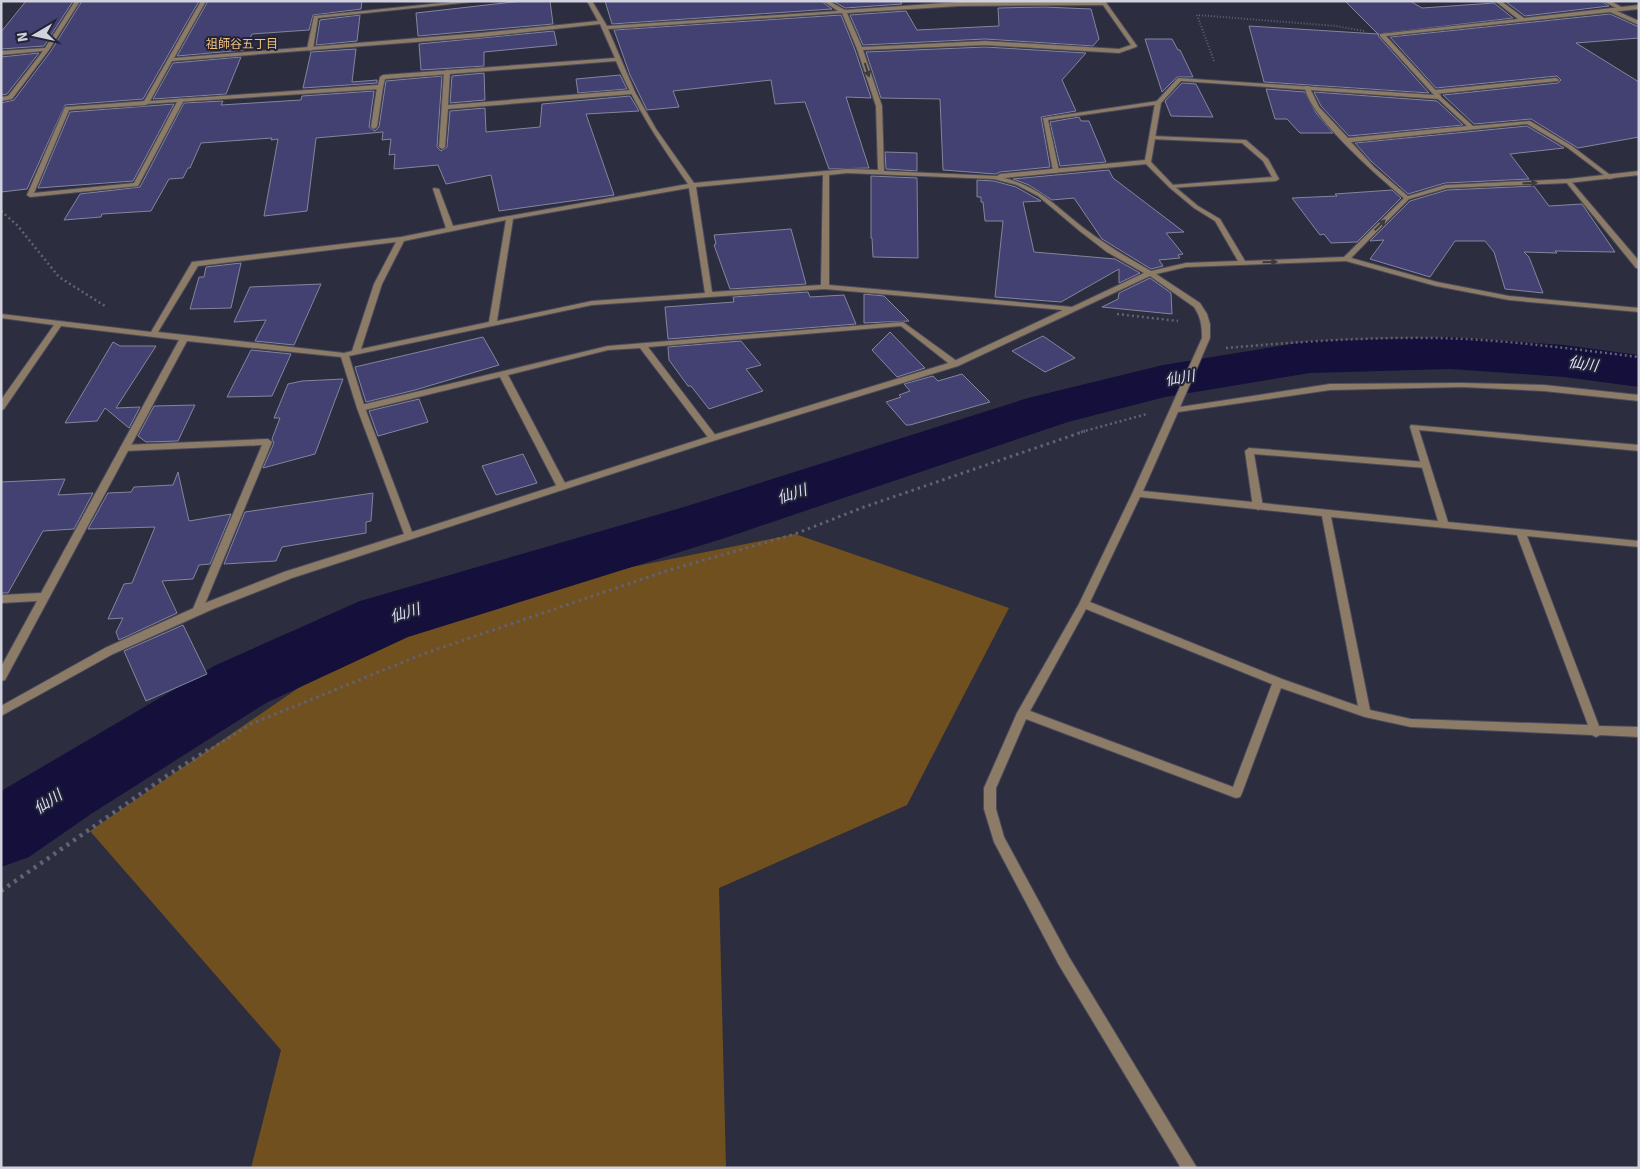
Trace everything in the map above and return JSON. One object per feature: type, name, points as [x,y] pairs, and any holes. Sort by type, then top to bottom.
[{"type":"street","points":[[1,99],[10,98],[47,49],[78,1]]},
{"type":"street","points":[[146,103],[204,1]]},
{"type":"street","points":[[310,49],[316,18],[479,1]]},
{"type":"street","points":[[589,1],[605,28],[632,92],[653,129],[692,185],[709,295]]},
{"type":"street","points":[[825,1],[844,12],[860,49],[879,106],[880,172]]},
{"type":"street","points":[[1497,1],[1521,18]]},
{"type":"street","points":[[1605,1],[1622,10]]},
{"type":"street","points":[[605,28],[844,12],[957,2],[1102,3],[1134,46],[1119,51],[985,42],[860,49]]},
{"type":"street","points":[[1382,35],[1521,18],[1639,8]]},
{"type":"street","points":[[1612,11],[1639,23]]},
{"type":"street","points":[[170,60],[480,35],[601,22]]},
{"type":"street","points":[[1382,35],[1437,94],[1472,128]]},
{"type":"street","points":[[1,53],[47,49]]},
{"type":"street","points":[[374,127],[383,77],[619,59]]},
{"type":"street","points":[[442,147],[447,72]]},
{"type":"street","points":[[1148,162],[1158,103],[1180,79],[1437,94],[1556,80]]},
{"type":"street","points":[[181,100],[136,185],[30,195],[67,108],[181,100],[380,87]]},
{"type":"street","points":[[1307,87],[1316,108],[1348,140],[1372,168],[1406,198]]},
{"type":"street","points":[[445,107],[632,92]]},
{"type":"street","points":[[1056,171],[1045,119],[1158,103]]},
{"type":"street","points":[[1348,140],[1528,122],[1570,147],[1611,178]]},
{"type":"street","points":[[1152,138],[1244,141],[1266,160],[1276,179],[1172,187]]},
{"type":"street","points":[[153,335],[195,264],[402,239],[510,217],[692,185],[826,173],[880,172],[994,177],[1148,162]]},
{"type":"street","points":[[1148,162],[1172,187],[1196,207],[1218,220],[1243,263]]},
{"type":"street","points":[[825,287],[826,173]]},
{"type":"street","points":[[1346,259],[1406,198],[1447,186],[1568,181],[1611,178],[1639,173]]},
{"type":"street","points":[[994,177],[1019,184],[1040,195],[1110,250],[1150,273],[1198,305],[1206,324],[1206,338],[1200,353],[1137,494],[1084,604],[1023,714],[990,788],[990,809],[998,838],[1064,961],[1190,1168]]},
{"type":"street","points":[[1568,181],[1639,266]]},
{"type":"street","points":[[436,189],[450,229]]},
{"type":"street","points":[[493,323],[510,217]]},
{"type":"street","points":[[356,352],[378,284],[402,239]]},
{"type":"street","points":[[1,712],[51,682],[109,652],[197,611],[288,575],[713,438],[955,364],[1150,273],[1186,265],[1346,259],[1436,284],[1509,298],[1639,310]]},
{"type":"street","points":[[1,316],[153,335],[344,355],[592,303],[825,287],[1074,309]]},
{"type":"street","points":[[1,407],[59,323]]},
{"type":"street","points":[[361,408],[608,348],[904,324],[955,364]]},
{"type":"street","points":[[1,677],[184,338]]},
{"type":"street","points":[[642,345],[713,438]]},
{"type":"street","points":[[344,355],[361,408],[409,536]]},
{"type":"street","points":[[503,374],[562,486]]},
{"type":"street","points":[[1174,410],[1330,387],[1462,385],[1535,387],[1639,398]]},
{"type":"street","points":[[1444,525],[1414,428],[1639,448]]},
{"type":"street","points":[[124,448],[268,442],[197,611]]},
{"type":"street","points":[[1258,507],[1249,451],[1426,465]]},
{"type":"street","points":[[1137,494],[1639,544]]},
{"type":"street","points":[[1326,513],[1365,713]]},
{"type":"street","points":[[1521,533],[1596,732]]},
{"type":"street","points":[[1,599],[43,597]]},
{"type":"street","points":[[1084,604],[1278,682],[1365,713],[1411,724],[1596,732],[1639,732]]},
{"type":"street","points":[[1023,714],[1236,793],[1278,682]]},
{"type":"path","points":[[1222,82],[1197,16],[1336,26],[1382,35]]},
{"type":"path","points":[[1,211],[17,225],[59,277]]},
{"type":"path","points":[[1074,309],[1206,324]]},
{"type":"path","points":[[1200,353],[1305,341],[1386,338],[1464,339],[1639,357]]},
{"type":"path","points":[[1,891],[165,778],[251,724],[423,654],[666,571],[795,534],[873,504],[1090,429],[1150,413],[1174,410]]},
{"type":"shaded area","points":[[795,534],[1009,608],[907,805],[719,888],[726,1168],[251,1168],[281,1050],[90,831],[409,612]]},
{"type":"building","points":[[26,1],[73,1],[44,46],[1,49],[1,32]]},
{"type":"building","points":[[82,1],[199,1],[143,99],[65,105],[27,189],[1,192],[1,103],[14,100],[51,51]]},
{"type":"building","points":[[208,1],[362,1],[361,9],[313,15],[309,30],[252,34],[244,50],[177,56]]},
{"type":"building","points":[[522,1],[550,1],[553,24],[418,36],[416,13]]},
{"type":"building","points":[[605,1],[821,1],[832,9],[612,24]]},
{"type":"building","points":[[833,1],[900,1],[902,4],[845,8]]},
{"type":"building","points":[[1345,1],[1410,1],[1422,8],[1494,3],[1513,18],[1378,34]]},
{"type":"building","points":[[1601,1],[1609,6],[1525,16],[1506,2]]},
{"type":"building","points":[[998,8],[1091,9],[1099,39],[1093,46],[985,39],[863,45],[850,15],[906,11],[917,30],[999,26]]},
{"type":"building","points":[[1610,14],[1639,27],[1639,38],[1576,43],[1639,82],[1639,137],[1578,148],[1531,119],[1474,124],[1443,95],[1558,83],[1561,80],[1557,76],[1436,88],[1390,37]]},
{"type":"building","points":[[360,15],[357,41],[316,45],[320,20]]},
{"type":"building","points":[[841,15],[871,98],[846,97],[869,168],[829,169],[805,102],[775,104],[771,80],[673,91],[679,107],[647,110],[630,75],[614,30]]},
{"type":"building","points":[[1249,26],[1378,34],[1429,93],[1264,82]]},
{"type":"building","points":[[554,31],[557,45],[484,52],[484,66],[421,70],[419,44]]},
{"type":"building","points":[[1145,39],[1172,39],[1178,50],[1180,50],[1193,77],[1177,77],[1162,92]]},
{"type":"building","points":[[985,47],[1086,53],[1062,80],[1076,111],[1041,117],[1050,167],[996,174],[943,170],[940,99],[881,98],[866,52]]},
{"type":"building","points":[[356,49],[352,82],[377,80],[377,83],[303,88],[311,52]]},
{"type":"building","points":[[39,53],[7,94],[1,95],[1,57]]},
{"type":"building","points":[[241,57],[226,94],[153,99],[173,63]]},
{"type":"building","points":[[484,73],[485,100],[450,103],[452,76]]},
{"type":"building","points":[[620,75],[627,89],[578,93],[576,79]]},
{"type":"building","points":[[442,76],[437,147],[441,151],[447,147],[450,111],[485,108],[486,132],[540,127],[542,104],[630,96],[639,111],[586,114],[614,195],[499,211],[491,175],[446,184],[438,165],[394,169],[395,154],[389,155],[391,139],[382,140],[383,132],[316,138],[307,211],[264,216],[278,139],[271,140],[272,138],[201,143],[190,168],[188,168],[183,178],[169,179],[151,211],[102,214],[101,217],[64,220],[80,194],[140,187],[184,103],[223,101],[221,105],[301,100],[302,96],[374,91],[369,127],[375,131],[379,127],[386,81]]},
{"type":"building","points":[[1182,83],[1196,84],[1213,117],[1171,116],[1165,101]]},
{"type":"building","points":[[1266,89],[1305,92],[1316,113],[1333,133],[1300,133],[1287,119],[1275,119]]},
{"type":"building","points":[[1314,92],[1437,101],[1463,125],[1349,136],[1321,106]]},
{"type":"building","points":[[174,104],[133,181],[38,188],[70,112]]},
{"type":"building","points":[[1079,117],[1081,121],[1089,121],[1106,162],[1060,166],[1050,122]]},
{"type":"building","points":[[1527,126],[1564,148],[1510,154],[1529,179],[1445,183],[1408,194],[1371,161],[1355,143]]},
{"type":"building","points":[[885,152],[917,153],[917,171],[886,169]]},
{"type":"building","points":[[1109,170],[1113,178],[1184,232],[1166,233],[1183,254],[1178,255],[1180,258],[1159,260],[1163,266],[1151,269],[1102,239],[1074,198],[1052,200],[1029,185],[1013,179]]},
{"type":"building","points":[[871,176],[917,178],[918,258],[873,257],[871,238]]},
{"type":"building","points":[[977,180],[994,181],[1016,187],[1041,201],[1023,202],[1034,252],[1115,259],[1140,273],[1119,283],[1119,269],[1061,302],[995,297],[1003,221],[985,221],[983,202],[981,202],[981,197],[977,197]]},
{"type":"building","points":[[1534,186],[1549,206],[1582,204],[1615,252],[1524,252],[1529,257],[1543,293],[1505,289],[1494,252],[1485,241],[1455,241],[1430,277],[1370,259],[1384,240],[1370,241],[1410,201],[1447,190]]},
{"type":"building","points":[[1392,190],[1401,198],[1357,242],[1331,243],[1324,234],[1320,235],[1292,198],[1337,196],[1335,194]]},
{"type":"building","points":[[791,229],[806,284],[730,289],[714,245],[716,244],[714,235]]},
{"type":"building","points":[[241,263],[231,308],[190,309],[199,277],[204,277],[206,267]]},
{"type":"building","points":[[1150,278],[1171,293],[1172,314],[1102,307],[1118,299],[1119,293]]},
{"type":"building","points":[[321,284],[294,345],[255,341],[266,320],[234,322],[250,287]]},
{"type":"building","points":[[808,292],[810,297],[844,295],[856,324],[668,339],[665,307],[734,302],[733,297]]},
{"type":"building","points":[[864,294],[884,296],[909,321],[864,323]]},
{"type":"building","points":[[890,332],[925,368],[897,377],[872,350]]},
{"type":"building","points":[[1043,336],[1075,358],[1045,372],[1012,351]]},
{"type":"building","points":[[483,337],[499,365],[415,390],[366,402],[355,367]]},
{"type":"building","points":[[741,341],[761,365],[746,369],[763,391],[709,409],[691,386],[688,386],[669,360],[668,347]]},
{"type":"building","points":[[113,342],[120,346],[156,346],[116,408],[140,407],[129,428],[105,408],[97,421],[65,423]]},
{"type":"building","points":[[251,350],[291,354],[272,396],[227,397]]},
{"type":"building","points":[[962,374],[990,402],[906,425],[886,402],[901,397],[899,395],[910,391],[904,384],[933,376],[938,381]]},
{"type":"building","points":[[343,379],[315,454],[263,468],[274,443],[272,439],[280,418],[274,418],[288,384],[302,381]]},
{"type":"building","points":[[419,399],[428,422],[378,436],[369,411]]},
{"type":"building","points":[[195,405],[178,441],[146,442],[138,436],[154,406]]},
{"type":"building","points":[[523,454],[537,483],[496,495],[482,466]]},
{"type":"building","points":[[178,472],[189,521],[231,514],[210,564],[199,565],[193,579],[162,581],[177,613],[119,640],[116,632],[123,618],[108,619],[124,584],[132,583],[155,527],[88,529],[108,493],[131,492],[134,487],[173,485]]},
{"type":"building","points":[[65,479],[58,495],[93,493],[74,529],[43,531],[8,593],[1,593],[1,482]]},
{"type":"building","points":[[373,493],[371,521],[366,522],[366,533],[282,547],[276,561],[224,564],[245,512]]},
{"type":"building","points":[[183,625],[207,674],[146,701],[124,651]]},
{"type":"waterway","name":"仙川","points":[[1,833],[64,791],[241,684],[384,619],[706,522],[1048,410],[1163,381],[1310,357],[1450,353],[1564,361],[1639,371]]},
{"type":"district","name":"祖師谷五丁目","points":[[242,44]]}]
